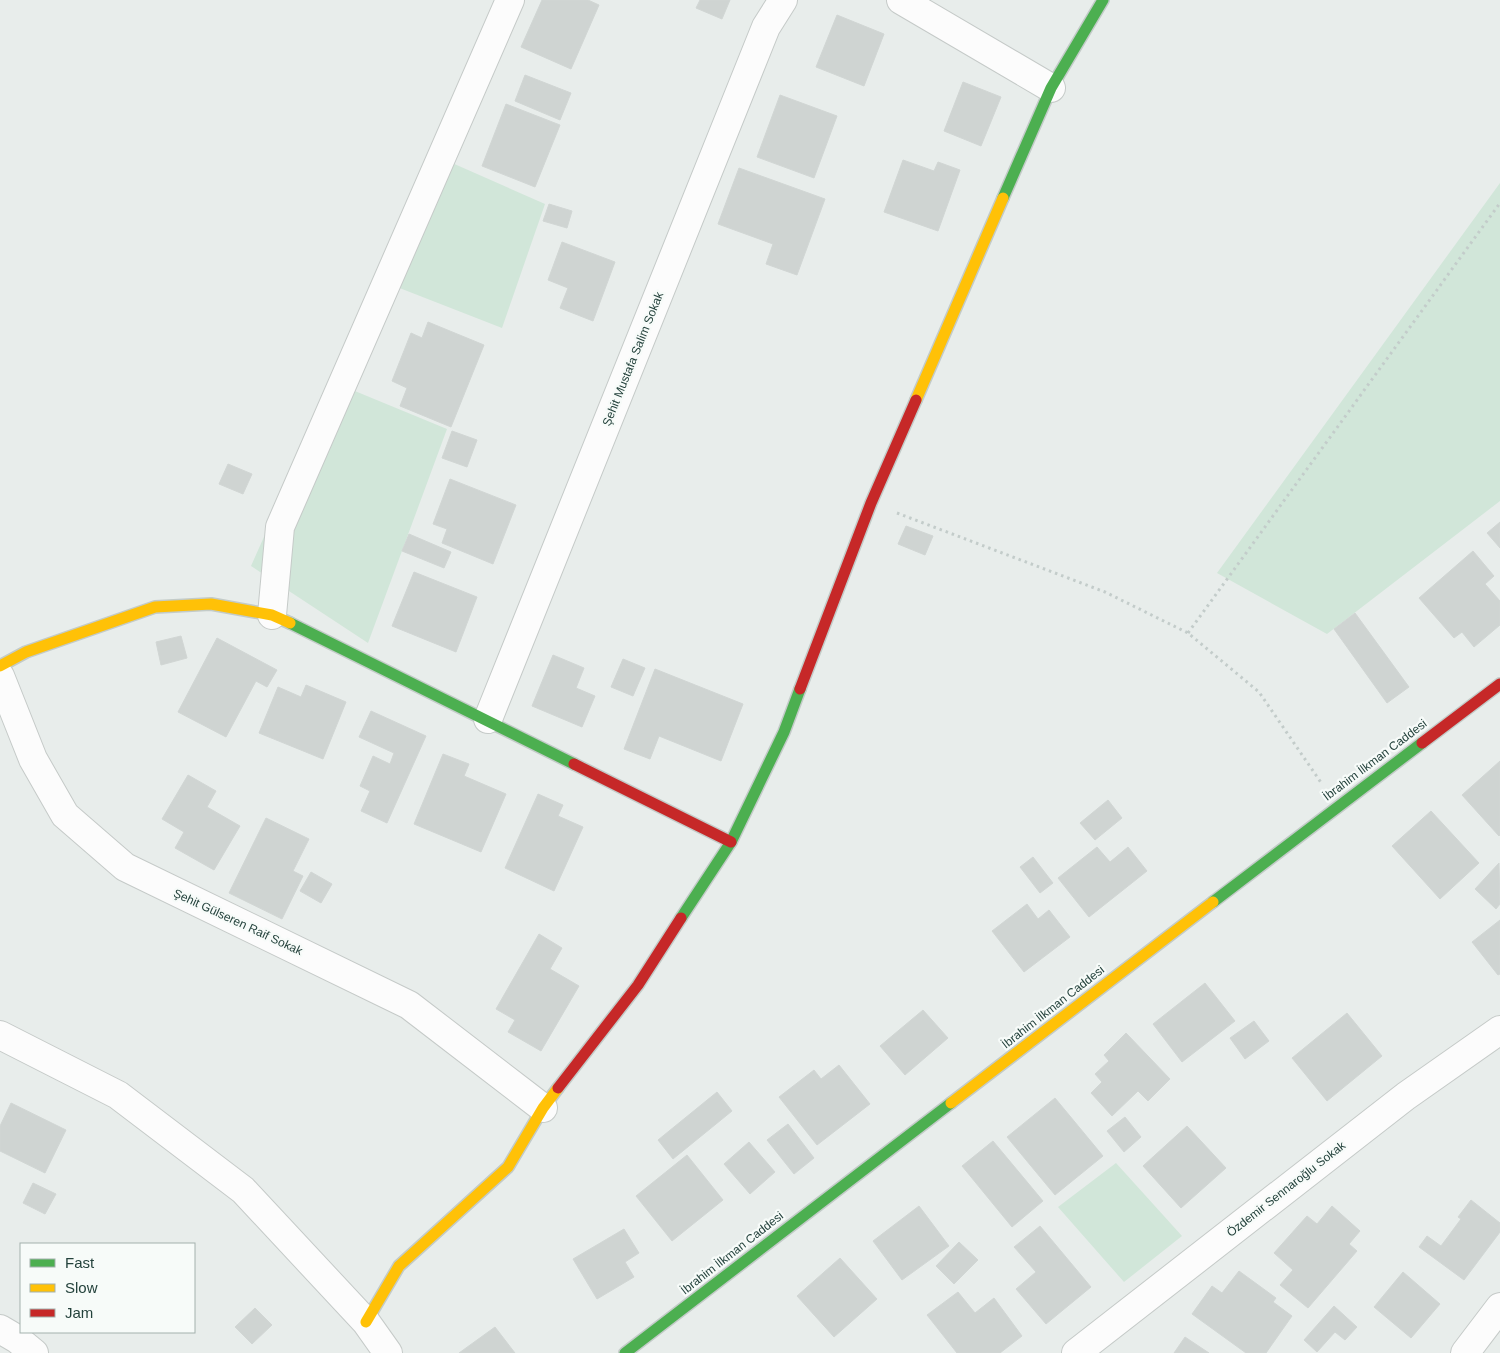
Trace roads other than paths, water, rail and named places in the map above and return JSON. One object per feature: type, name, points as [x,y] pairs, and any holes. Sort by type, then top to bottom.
[{"type":"street","points":[[272,615],[280,527],[510,0]]},
{"type":"street","name":"Şehit Mustafa Salim Sokak","points":[[488,719],[766,27],[783,0]]},
{"type":"street","points":[[901,0],[1051,88]]},
{"type":"street","points":[[366,1322],[400,1266],[508,1167],[543,1108],[638,985],[731,842],[784,732],[871,503],[1051,88],[1103,0]]},
{"type":"street","points":[[0,666],[26,652],[155,607],[211,604],[272,615],[488,719],[731,842]]},
{"type":"street","name":"Şehit Gülseren Raif Sokak","points":[[0,676],[33,760],[65,815],[125,867],[409,1005],[543,1108]]},
{"type":"street","name":"İbrahim İlkman Caddesi","points":[[625,1353],[1500,684]]},
{"type":"street","name":"Özdemir Sennaroğlu Sokak","points":[[1076,1353],[1406,1096],[1500,1030]]},
{"type":"street","points":[[0,1035],[118,1095],[243,1190],[366,1322],[388,1353]]},
{"type":"street","points":[[1465,1353],[1500,1307]]},
{"type":"street","points":[[0,1329],[17,1339],[34,1353]]}]
